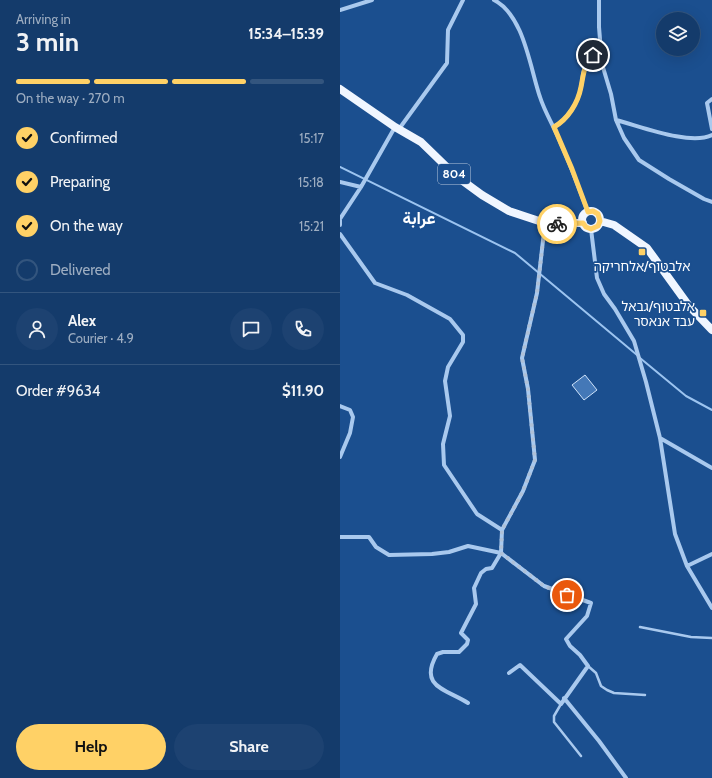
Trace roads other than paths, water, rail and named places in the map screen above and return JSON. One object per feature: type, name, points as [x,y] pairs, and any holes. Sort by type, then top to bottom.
[{"type":"main road","name":"804","points":[[340,89],[397,128],[421,142],[456,176],[482,195],[508,211],[545,224],[583,223]]},
{"type":"main road","points":[[593,211],[598,214],[600,221],[598,226],[591,229],[586,227],[583,223],[584,215],[593,211]]},
{"type":"main road","points":[[600,221],[614,225],[647,248],[690,306],[712,330]]},
{"type":"street","points":[[340,10],[372,0]]},
{"type":"street","points":[[340,225],[340,219],[397,128],[447,63],[448,30],[463,0]]},
{"type":"street","points":[[494,0],[506,8],[522,36],[532,64],[540,96],[572,169],[588,212]]},
{"type":"street","points":[[599,0],[602,64],[611,94],[616,120],[624,138],[639,160],[704,199],[712,202]]},
{"type":"street","points":[[554,127],[564,120],[572,110],[581,88],[586,64],[601,49]]},
{"type":"street","points":[[712,99],[707,103],[712,129]]},
{"type":"street","points":[[616,120],[665,134],[691,139],[712,135]]},
{"type":"street","points":[[340,182],[361,187]]},
{"type":"street","points":[[468,703],[456,695],[446,692],[439,687],[432,680],[430,670],[437,654],[443,652],[459,652],[467,644],[468,640],[461,633],[476,604],[474,588],[480,573],[486,569],[492,568],[501,553],[502,530],[523,491],[535,460],[528,389],[522,358],[537,293],[545,224]]},
{"type":"street","points":[[591,229],[597,278],[604,294],[634,342],[646,382],[660,438],[674,534],[687,566],[712,608]]},
{"type":"street","points":[[340,234],[375,283],[407,295],[450,320],[463,335],[463,342],[448,367],[445,381],[450,416],[443,444],[444,465],[477,514],[502,530]]},
{"type":"street","points":[[340,406],[350,410],[353,417],[350,433],[340,458]]},
{"type":"street","points":[[660,438],[712,468]]},
{"type":"street","points":[[340,537],[369,537],[376,547],[388,555],[432,554],[449,552],[468,546],[501,553],[544,586],[591,603],[587,616],[566,639],[570,646],[580,655],[588,666],[561,704],[520,665],[509,673]]},
{"type":"street","points":[[687,566],[712,554]]},
{"type":"street","points":[[564,698],[599,741],[626,778]]},
{"type":"lane","points":[[640,627],[691,637],[712,638]]},
{"type":"lane","points":[[588,666],[596,673],[601,686],[607,690],[614,693],[645,695]]},
{"type":"lane","points":[[561,704],[554,716],[554,722],[580,756]]},
{"type":"waterway","points":[[340,167],[515,253],[637,355]]},
{"type":"waterway","points":[[640,358],[686,396],[712,410]]},
{"type":"place","name":"אלבטוף/אלחריקה","points":[[642,252]]},
{"type":"place","name":"אלבטוף/גבאל עבד אנאסר","points":[[703,313]]},
{"type":"district","name":"عرابة","points":[[419,218]]}]
